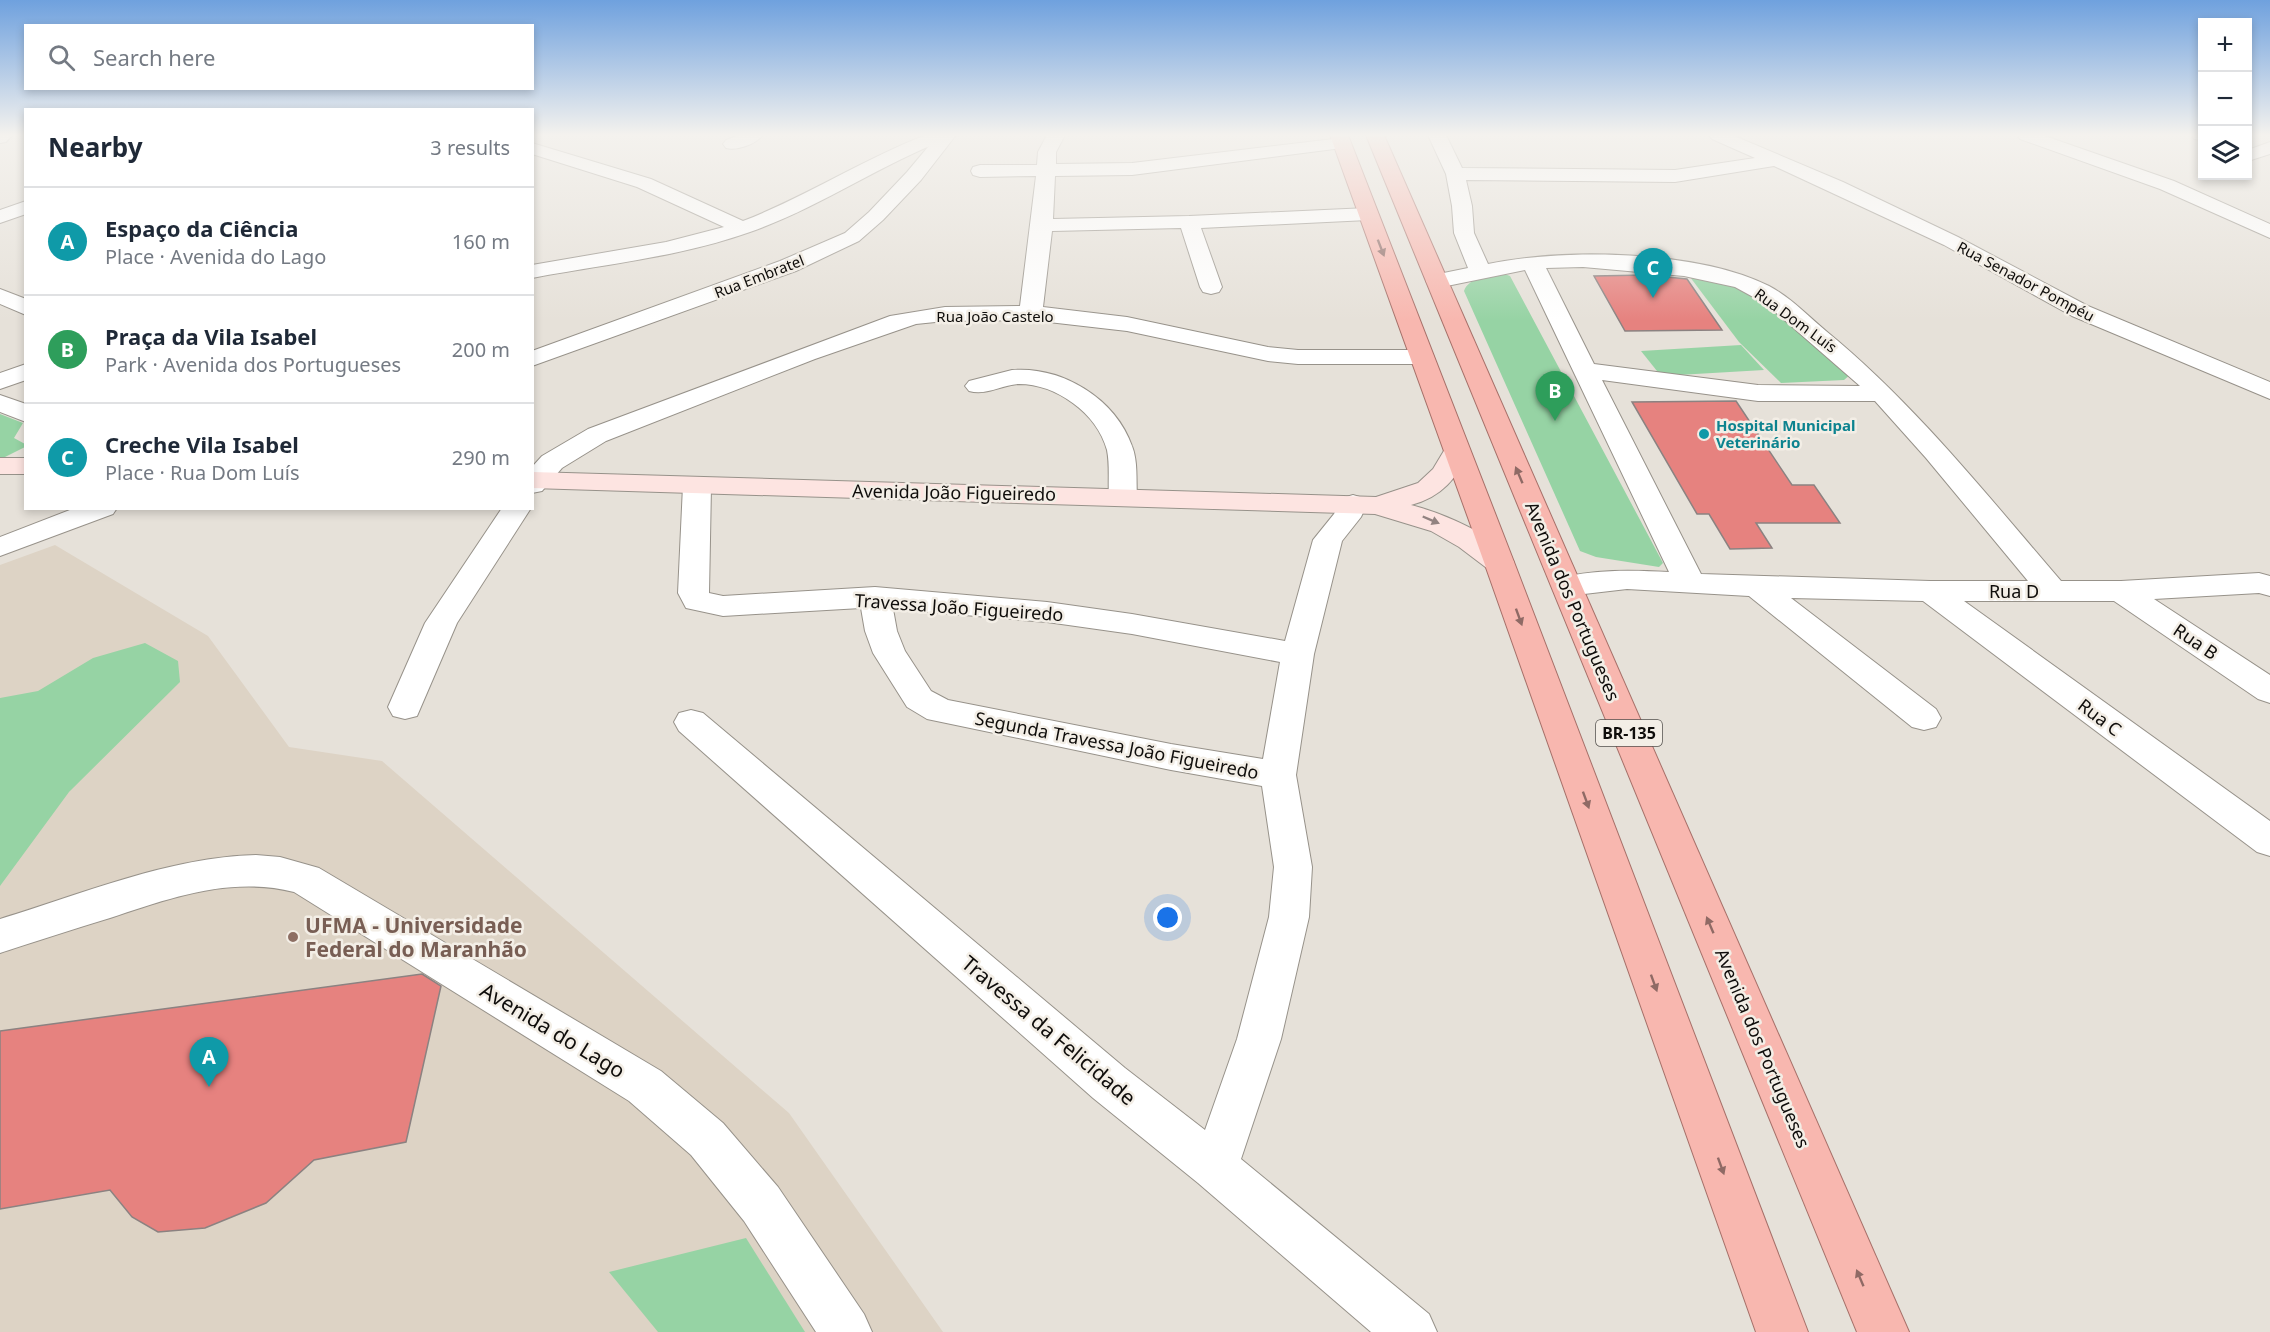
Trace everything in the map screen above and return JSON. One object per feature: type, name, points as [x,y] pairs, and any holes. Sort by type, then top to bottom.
[{"type":"highway","points":[[1362,197],[1499,562],[1782,1332]]},
{"type":"highway","points":[[1391,197],[1399,219],[1420,240]]},
{"type":"highway","name":"Avenida dos Portugueses","points":[[1402,197],[1883,1332]]},
{"type":"main road","name":"Avenida João Figueiredo","points":[[1364,505],[1418,494],[1444,476],[1456,450]]},
{"type":"main road","points":[[0,466],[24,466]]},
{"type":"main road","name":"Avenida João Figueiredo","points":[[534,482],[1123,496],[1364,505],[1421,516],[1437,522],[1460,534],[1499,562]]},
{"type":"street","points":[[675,197],[742,228]]},
{"type":"street","points":[[534,272],[684,243],[742,228],[777,214],[809,197]]},
{"type":"street","name":"Rua Embratel","points":[[534,358],[788,266],[852,237],[893,197]]},
{"type":"street","points":[[1031,313],[1044,197]]},
{"type":"street","points":[[1460,197],[1464,232],[1481,272]]},
{"type":"street","name":"Rua Senador Pompéu","points":[[1856,197],[1951,241],[2080,311],[2270,392]]},
{"type":"street","points":[[2194,197],[2270,232]]},
{"type":"street","points":[[1042,225],[1189,222],[1368,214]]},
{"type":"street","points":[[1189,222],[1211,287]]},
{"type":"street","points":[[1532,262],[1690,583]]},
{"type":"street","name":"Rua Dom Luís","points":[[1437,281],[1532,262],[1600,262],[1698,271],[1763,291],[1845,356],[1884,394],[2053,591]]},
{"type":"street","points":[[0,296],[24,307]]},
{"type":"street","name":"Rua João Castelo","points":[[534,482],[552,462],[597,435],[898,321],[945,314],[1031,313],[1127,324],[1258,352],[1298,357],[1422,357]]},
{"type":"street","points":[[1585,370],[1758,393],[1884,394]]},
{"type":"street","points":[[0,382],[24,372]]},
{"type":"street","points":[[978,386],[1003,379],[1023,377],[1054,385],[1079,396],[1096,409],[1111,428],[1120,448],[1123,496]]},
{"type":"street","points":[[0,403],[24,413]]},
{"type":"street","name":"Travessa João Figueiredo","points":[[697,486],[693,593],[697,601],[723,606],[875,597],[1047,612],[1132,624],[1298,654]]},
{"type":"street","points":[[1278,775],[1298,654],[1328,540],[1347,517],[1364,505]]},
{"type":"street","points":[[0,547],[98,510]]},
{"type":"street","points":[[405,707],[441,623],[516,510]]},
{"type":"street","name":"Rua D","points":[[1561,572],[1627,579],[1757,587],[1930,591],[2121,591],[2234,583],[2259,583],[2270,586]]},
{"type":"street","points":[[1757,587],[1924,718]]},
{"type":"street","name":"Rua C","points":[[1930,591],[2270,841]]},
{"type":"street","name":"Rua B","points":[[2121,591],[2270,691]]},
{"type":"street","name":"Segunda Travessa João Figueiredo","points":[[875,597],[881,631],[889,653],[919,699],[939,710],[1171,758],[1278,775],[1293,867],[1289,917],[1258,1039],[1215,1167]]},
{"type":"street","name":"Travessa da Felicidade","points":[[691,722],[1109,1083],[1215,1167],[1411,1332]]},
{"type":"street","name":"Avenida do Lago","points":[[0,936],[180,879],[252,869],[281,871],[305,879],[645,1086],[707,1139],[761,1204],[846,1332]]},
{"type":"shaded area","name":"UFMA - Universidade Federal do Maranhão","points":[[55,545],[208,636],[289,747],[382,761],[789,1113],[943,1332],[0,1332],[0,565]]},
{"type":"green space","points":[[1502,273],[1510,276],[1663,563],[1659,567],[1596,557],[1580,551],[1464,291],[1475,280]]},
{"type":"green space","points":[[1687,273],[1748,289],[1851,374],[1844,380],[1781,383],[1739,342]]},
{"type":"green space","points":[[1741,345],[1764,370],[1661,376],[1641,351]]},
{"type":"green space","points":[[0,414],[23,423],[14,438],[24,443],[24,448],[0,458]]},
{"type":"green space","points":[[145,643],[178,661],[180,682],[69,792],[0,886],[0,698],[38,691],[93,658]]},
{"type":"green space","points":[[746,1238],[805,1332],[658,1332],[609,1272]]},
{"type":"building","points":[[1647,275],[1687,279],[1722,330],[1625,331],[1594,276]]},
{"type":"building","name":"Hospital Municipal Veterinário","points":[[1736,401],[1792,485],[1814,485],[1840,523],[1756,523],[1772,548],[1730,549],[1709,514],[1697,514],[1632,402]]},
{"type":"building","points":[[422,974],[441,986],[406,1142],[314,1160],[266,1203],[205,1228],[158,1232],[132,1217],[110,1190],[0,1209],[0,1031]]},
{"type":"place","name":"Creche Vila Isabel","points":[[1653,298]]},
{"type":"place","name":"Praça da Vila Isabel","points":[[1555,421]]},
{"type":"place","name":"Hospital Municipal Veterinário","points":[[1704,434]]},
{"type":"place","name":"UFMA - Universidade Federal do Maranhão","points":[[293,937]]},
{"type":"place","name":"Espaço da Ciência","points":[[209,1087]]}]
